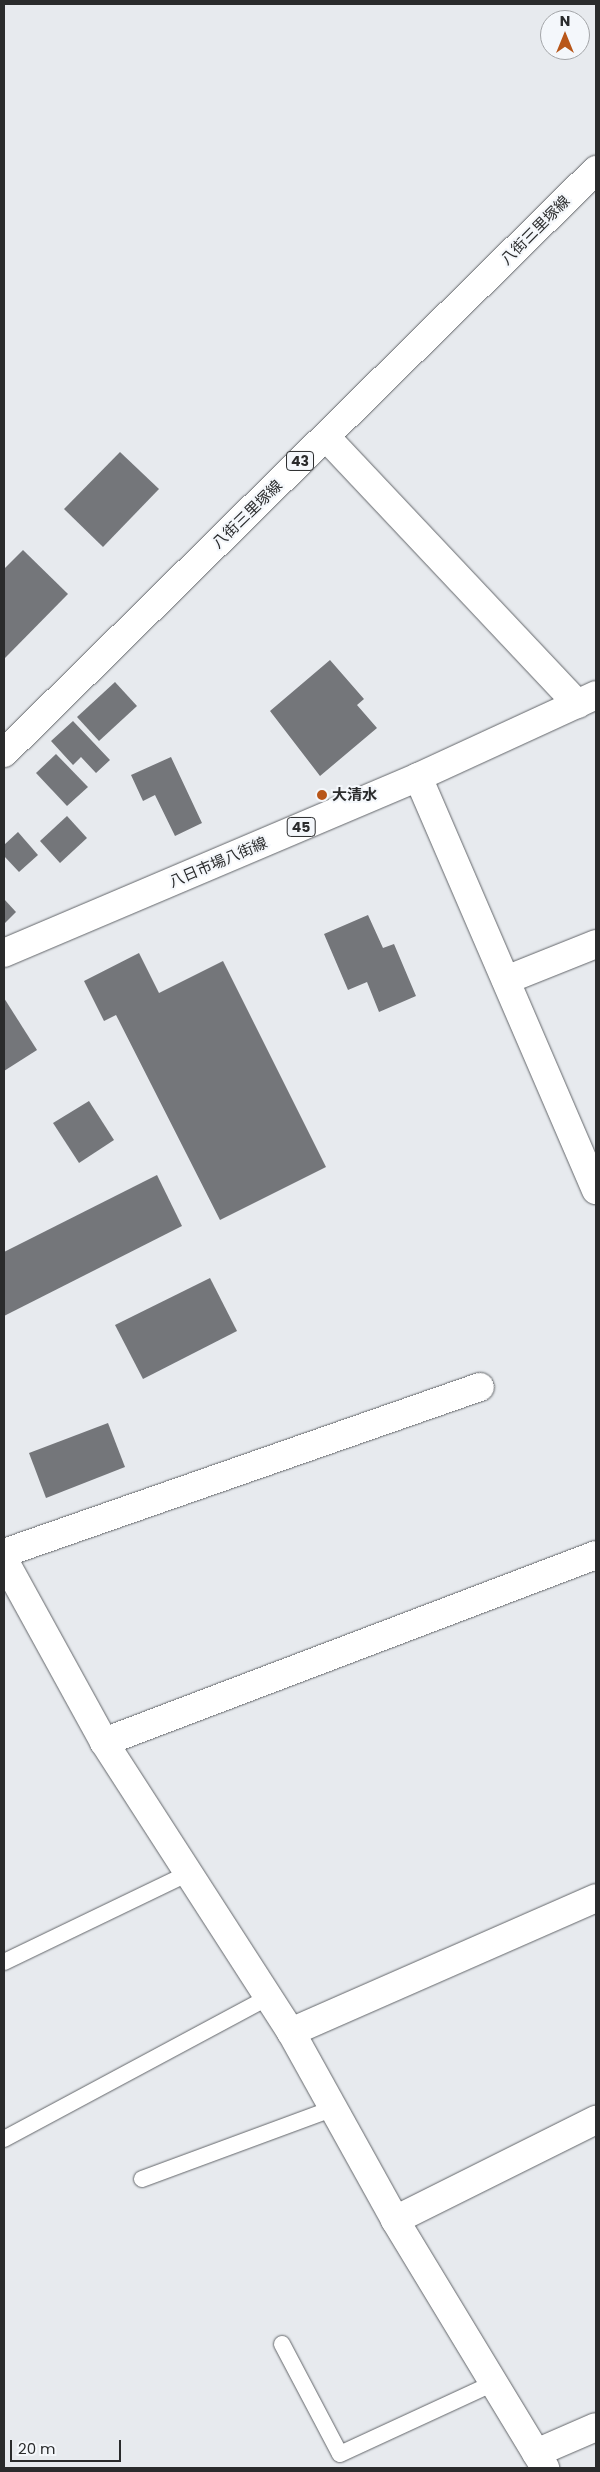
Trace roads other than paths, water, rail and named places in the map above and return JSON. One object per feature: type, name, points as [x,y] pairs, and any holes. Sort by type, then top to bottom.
[{"type":"street","name":"八街三里塚線","points":[[4,753],[596,170]]},
{"type":"street","points":[[326,436],[587,700]]},
{"type":"street","name":"八日市場八街線","points":[[4,953],[418,777],[587,700]]},
{"type":"street","points":[[418,777],[596,1190]]},
{"type":"street","points":[[506,980],[596,944]]},
{"type":"street","points":[[4,1553],[480,1386]]},
{"type":"street","points":[[104,1742],[596,1555]]},
{"type":"street","points":[[4,1560],[104,1742],[292,2032],[395,2220],[541,2461],[596,2427]]},
{"type":"street","points":[[292,2032],[596,1898]]},
{"type":"street","points":[[395,2220],[596,2120]]},
{"type":"lane","points":[[4,1962],[189,1872]]},
{"type":"lane","points":[[4,2139],[269,1997]]},
{"type":"lane","points":[[142,2178],[334,2108]]},
{"type":"lane","points":[[282,2344],[340,2454],[494,2383]]},
{"type":"place","name":"大清水","points":[[322,795]]}]
